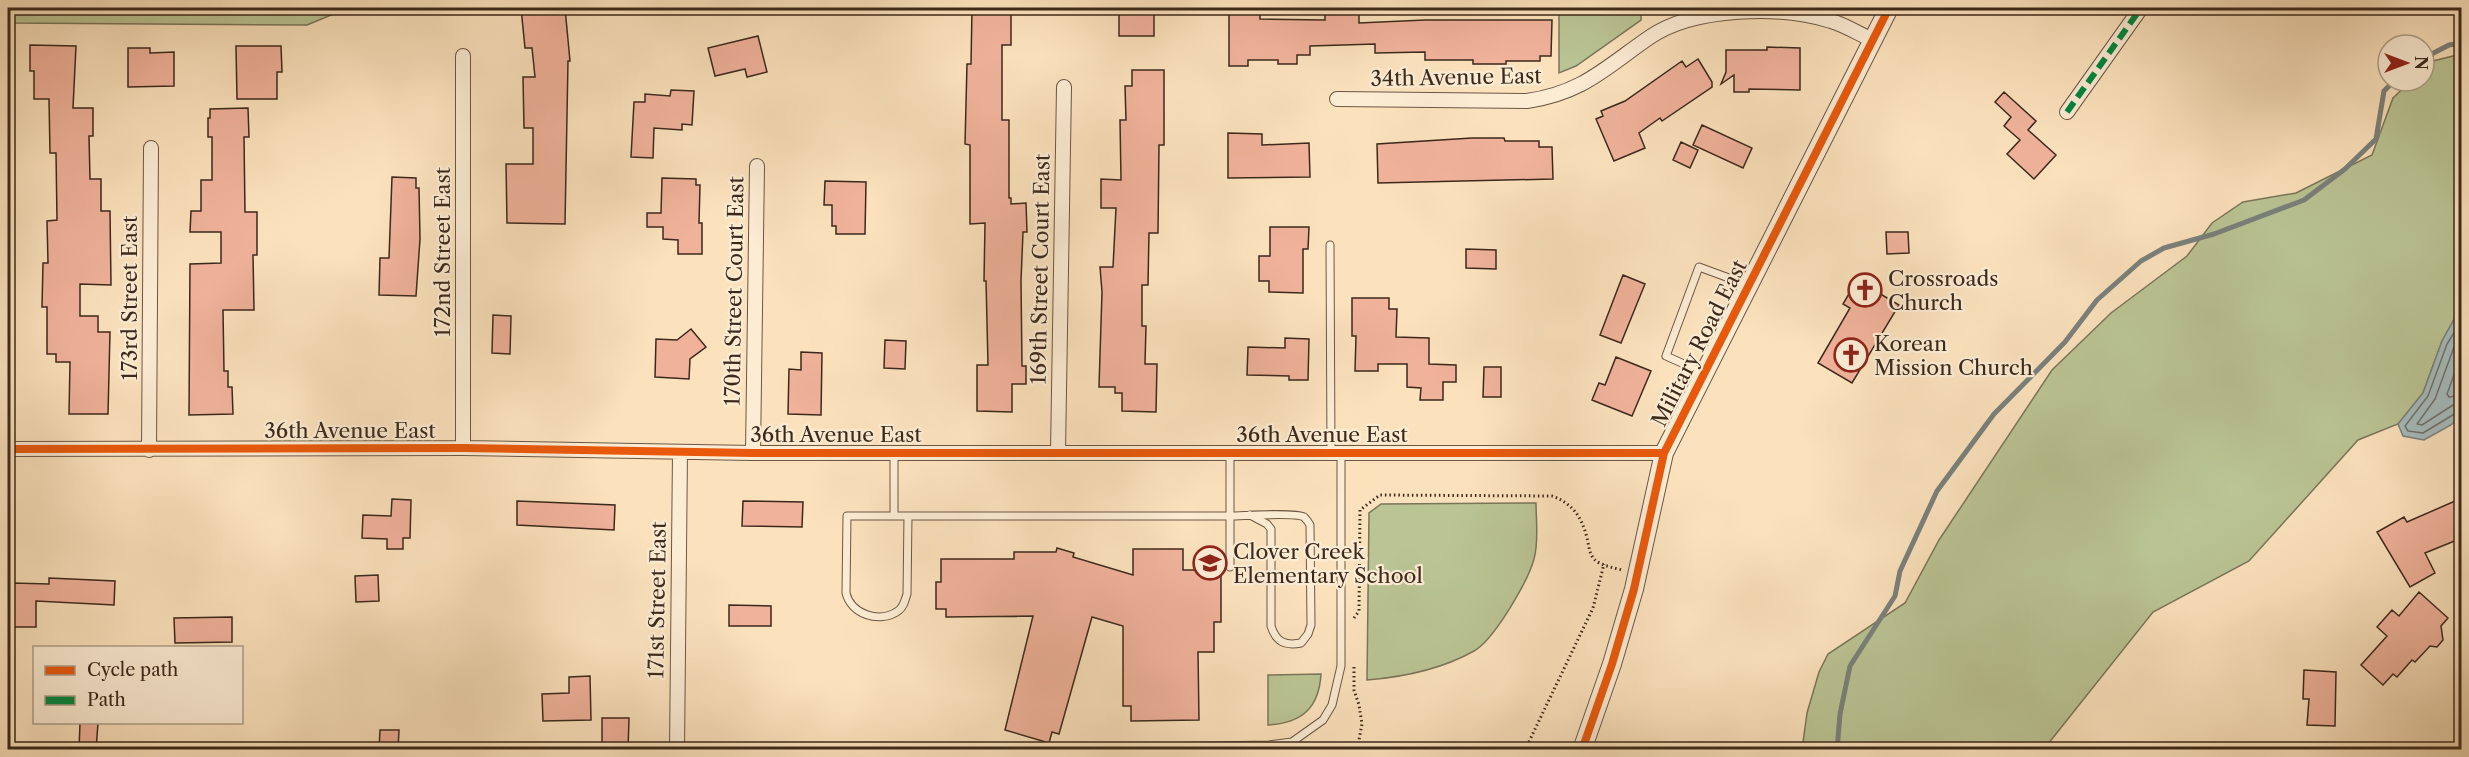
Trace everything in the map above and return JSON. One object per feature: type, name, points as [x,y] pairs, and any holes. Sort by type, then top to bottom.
[{"type":"street","name":"Military Road East","points":[[1582,750],[1612,664],[1634,589],[1664,453],[1889,8]]},
{"type":"street","points":[[2067,112],[2141,8]]},
{"type":"street","name":"34th Avenue East","points":[[1337,99],[1527,101],[1551,98],[1590,81],[1663,30],[1693,18],[1717,13],[1785,13],[1810,16],[1833,21],[1873,40]]},
{"type":"street","name":"172nd Street East","points":[[463,56],[463,448]]},
{"type":"street","name":"169th Street Court East","points":[[1058,452],[1064,87]]},
{"type":"street","name":"173rd Street East","points":[[149,450],[151,148]]},
{"type":"street","name":"170th Street Court East","points":[[753,453],[757,166]]},
{"type":"street","name":"36th Avenue East","points":[[8,449],[463,448],[753,453],[1664,453]]},
{"type":"street","name":"171st Street East","points":[[677,750],[680,452]]},
{"type":"lane","points":[[1142,750],[1151,747],[1269,745],[1292,742],[1323,720],[1332,705],[1341,666],[1330,245]]},
{"type":"lane","points":[[1704,373],[1666,356],[1699,267],[1748,285]]},
{"type":"lane","points":[[894,452],[894,516]]},
{"type":"lane","points":[[1230,452],[1230,567]]},
{"type":"lane","points":[[908,516],[908,594],[904,604],[897,612],[883,616],[864,615],[848,603],[846,593],[847,516],[894,516],[908,516],[1230,516],[1250,515],[1297,515],[1305,518],[1310,525],[1311,625],[1301,643],[1291,645],[1282,643],[1274,636],[1271,626],[1271,529],[1267,524],[1250,515]]},
{"type":"path","points":[[1354,627],[1354,617],[1359,611],[1360,510],[1380,495],[1535,495],[1552,496],[1564,500],[1576,512],[1582,523],[1590,553],[1597,563],[1604,564],[1593,608],[1525,750]]},
{"type":"path","points":[[1354,659],[1354,690],[1362,724],[1357,750]]},
{"type":"green space","points":[[11,8],[348,8],[307,25],[11,23]]},
{"type":"green space","points":[[1559,8],[1641,8],[1641,20],[1576,66],[1559,73]]},
{"type":"green space","points":[[2461,54],[2461,307],[2442,341],[2423,393],[2398,424],[2358,440],[2249,561],[2153,612],[2044,749],[1802,750],[1807,713],[1819,672],[1828,654],[1905,603],[1939,540],[2052,370],[2111,313],[2187,256],[2212,223],[2243,202],[2296,193],[2372,155],[2393,98],[2398,93],[2436,93],[2436,60]]},
{"type":"green space","points":[[1536,503],[1536,545],[1531,569],[1500,623],[1482,645],[1462,657],[1436,667],[1395,677],[1367,680],[1369,513],[1381,504]]},
{"type":"green space","points":[[1321,674],[1317,696],[1306,712],[1290,721],[1268,725],[1268,675]]},
{"type":"water","points":[[2461,307],[2461,416],[2451,425],[2424,440],[2403,436],[2398,424],[2423,393],[2442,341]]},
{"type":"building","points":[[521,8],[565,8],[570,61],[568,61],[565,224],[507,223],[506,164],[533,164],[533,128],[524,128],[523,77],[535,77],[532,48],[525,48]]},
{"type":"building","points":[[972,8],[1011,8],[1011,45],[1002,45],[1002,120],[1009,120],[1009,198],[1011,198],[1011,204],[1026,203],[1027,232],[1023,232],[1021,281],[1022,366],[1026,366],[1026,384],[1012,384],[1012,412],[977,411],[977,365],[988,365],[986,281],[984,281],[985,223],[970,224],[970,145],[965,144],[967,64],[971,64]]},
{"type":"building","points":[[1119,8],[1154,8],[1154,36],[1119,36]]},
{"type":"building","points":[[1229,10],[1260,10],[1260,19],[1325,20],[1325,13],[1359,12],[1359,23],[1425,20],[1552,20],[1551,56],[1540,56],[1540,61],[1473,64],[1473,60],[1425,60],[1425,52],[1375,53],[1375,44],[1310,46],[1310,55],[1297,55],[1297,64],[1278,64],[1278,60],[1248,60],[1248,66],[1229,66]]},
{"type":"building","points":[[758,36],[767,72],[747,77],[745,69],[715,76],[708,48]]},
{"type":"building","points":[[30,45],[76,46],[73,108],[93,108],[93,136],[89,136],[90,179],[101,179],[101,211],[110,211],[111,285],[80,284],[80,316],[98,316],[98,332],[110,332],[108,414],[69,414],[70,362],[56,362],[56,354],[47,354],[47,307],[42,307],[43,263],[48,263],[47,221],[57,220],[56,153],[50,153],[49,99],[34,99],[34,71],[30,71]]},
{"type":"building","points":[[236,46],[281,46],[282,72],[277,72],[277,99],[237,99]]},
{"type":"building","points":[[1767,47],[1800,48],[1800,90],[1749,89],[1749,92],[1734,92],[1734,75],[1721,84],[1726,72],[1726,50],[1767,50]]},
{"type":"building","points":[[128,48],[150,48],[150,53],[174,52],[174,86],[128,87]]},
{"type":"building","points":[[1698,59],[1712,82],[1712,87],[1662,121],[1660,118],[1639,133],[1645,148],[1614,161],[1596,119],[1603,116],[1601,111],[1625,101],[1682,61],[1686,67]]},
{"type":"building","points":[[1132,70],[1164,70],[1164,145],[1159,145],[1158,233],[1149,233],[1148,285],[1142,285],[1142,326],[1146,326],[1145,364],[1157,364],[1156,412],[1122,411],[1122,393],[1115,393],[1115,387],[1099,387],[1102,292],[1100,267],[1113,267],[1116,208],[1101,208],[1101,179],[1121,180],[1120,120],[1126,120],[1125,86],[1132,86]]},
{"type":"building","points":[[671,90],[694,91],[692,125],[682,124],[682,130],[654,128],[653,158],[631,157],[634,102],[645,102],[645,94],[670,96]]},
{"type":"building","points":[[2004,92],[2036,121],[2028,130],[2056,155],[2034,179],[2007,154],[2020,140],[2004,126],[2011,117],[1995,102]]},
{"type":"building","points":[[248,108],[249,137],[244,137],[245,212],[257,212],[257,255],[253,255],[254,310],[223,310],[224,371],[228,371],[228,387],[232,387],[233,414],[189,415],[190,264],[221,263],[221,232],[190,232],[191,211],[201,211],[201,180],[212,180],[212,137],[208,137],[208,118],[210,118],[210,109]]},
{"type":"building","points":[[1702,125],[1752,148],[1743,168],[1693,145]]},
{"type":"building","points":[[1228,133],[1262,134],[1262,145],[1309,143],[1310,177],[1228,178]]},
{"type":"building","points":[[1472,138],[1539,141],[1539,147],[1552,147],[1553,179],[1378,183],[1377,144]]},
{"type":"building","points":[[1681,142],[1698,150],[1690,168],[1673,160]]},
{"type":"building","points":[[392,177],[416,178],[416,188],[419,188],[420,239],[416,296],[379,295],[380,258],[389,258]]},
{"type":"building","points":[[662,178],[696,179],[696,185],[700,185],[699,223],[702,223],[702,254],[678,254],[678,240],[663,239],[663,227],[647,227],[647,213],[661,213]]},
{"type":"building","points":[[825,181],[866,182],[865,234],[836,234],[836,226],[832,226],[832,205],[824,205]]},
{"type":"building","points":[[1270,227],[1309,227],[1308,249],[1303,249],[1303,293],[1269,292],[1269,281],[1259,281],[1259,256],[1270,256]]},
{"type":"building","points":[[1886,232],[1908,232],[1909,253],[1887,254]]},
{"type":"building","points":[[1466,249],[1496,250],[1496,269],[1466,268]]},
{"type":"building","points":[[1623,275],[1645,284],[1621,343],[1600,335]]},
{"type":"building","points":[[1857,280],[1899,305],[1852,383],[1818,363],[1850,308],[1843,304]]},
{"type":"building","points":[[1352,298],[1389,298],[1389,309],[1397,309],[1396,337],[1429,338],[1429,364],[1456,365],[1456,382],[1443,382],[1443,400],[1420,400],[1421,388],[1407,387],[1407,364],[1378,364],[1378,371],[1355,371],[1356,336],[1352,336]]},
{"type":"building","points":[[493,315],[511,316],[510,354],[492,353]]},
{"type":"building","points":[[691,329],[706,347],[690,359],[689,379],[655,377],[656,339],[677,340]]},
{"type":"building","points":[[1285,338],[1309,339],[1308,380],[1289,380],[1289,376],[1247,375],[1248,347],[1285,348]]},
{"type":"building","points":[[885,340],[906,341],[905,369],[884,368]]},
{"type":"building","points":[[801,352],[822,353],[821,415],[788,414],[789,369],[801,370]]},
{"type":"building","points":[[1616,357],[1651,371],[1632,416],[1592,400],[1599,383],[1605,385]]},
{"type":"building","points":[[1484,367],[1501,367],[1501,397],[1483,397]]},
{"type":"building","points":[[2462,498],[2462,538],[2425,553],[2435,573],[2410,587],[2377,532],[2404,517],[2407,522]]},
{"type":"building","points":[[392,499],[411,500],[410,538],[403,538],[403,549],[387,549],[387,539],[362,538],[363,515],[391,516]]},
{"type":"building","points":[[517,501],[615,505],[614,530],[517,525]]},
{"type":"building","points":[[743,501],[803,502],[802,527],[742,526]]},
{"type":"building","points":[[1057,548],[1074,553],[1073,557],[1133,575],[1133,549],[1183,549],[1183,570],[1221,570],[1221,622],[1214,622],[1214,652],[1198,652],[1199,720],[1131,721],[1131,706],[1123,706],[1123,626],[1092,617],[1059,734],[1052,732],[1049,743],[1005,730],[1033,616],[946,617],[946,609],[936,609],[936,582],[941,582],[941,559],[1014,559],[1014,552],[1056,552]]},
{"type":"building","points":[[378,575],[379,601],[356,602],[355,576]]},
{"type":"building","points":[[49,578],[115,581],[114,605],[36,601],[36,627],[8,627],[8,603],[13,604],[13,583],[49,584]]},
{"type":"building","points":[[2419,592],[2448,618],[2441,626],[2443,640],[2437,647],[2430,646],[2415,662],[2412,660],[2397,677],[2393,674],[2383,685],[2361,665],[2387,636],[2377,627],[2392,610],[2399,616]]},
{"type":"building","points":[[729,605],[771,606],[771,626],[729,626]]},
{"type":"building","points":[[232,617],[232,642],[175,643],[174,618]]},
{"type":"building","points":[[2304,670],[2336,672],[2335,726],[2307,725],[2309,699],[2303,699]]},
{"type":"building","points":[[590,676],[591,720],[543,721],[542,694],[569,693],[569,677]]},
{"type":"building","points":[[602,718],[629,718],[628,750],[602,750]]},
{"type":"building","points":[[80,724],[98,724],[96,750],[79,750]]},
{"type":"building","points":[[380,730],[399,730],[398,750],[379,750]]},
{"type":"waterway","points":[[2436,52],[2449,45],[2462,43]]},
{"type":"waterway","points":[[1837,750],[1840,714],[1850,666],[1895,596],[1900,571],[1937,491],[1994,414],[2065,342],[2097,300],[2141,261],[2164,248],[2214,234],[2304,200],[2345,169],[2376,139],[2384,93]]},
{"type":"marked path","points":[[2067,112],[2141,8]]},
{"type":"cycle path","points":[[1582,750],[1612,664],[1634,589],[1664,453],[1889,8]]},
{"type":"cycle path","points":[[8,449],[463,448],[753,453],[1664,453]]},
{"type":"place","name":"Crossroads Church","points":[[1865,290]]},
{"type":"place","name":"Korean Mission Church","points":[[1851,355]]},
{"type":"place","name":"Clover Creek Elementary School","points":[[1210,563]]}]
